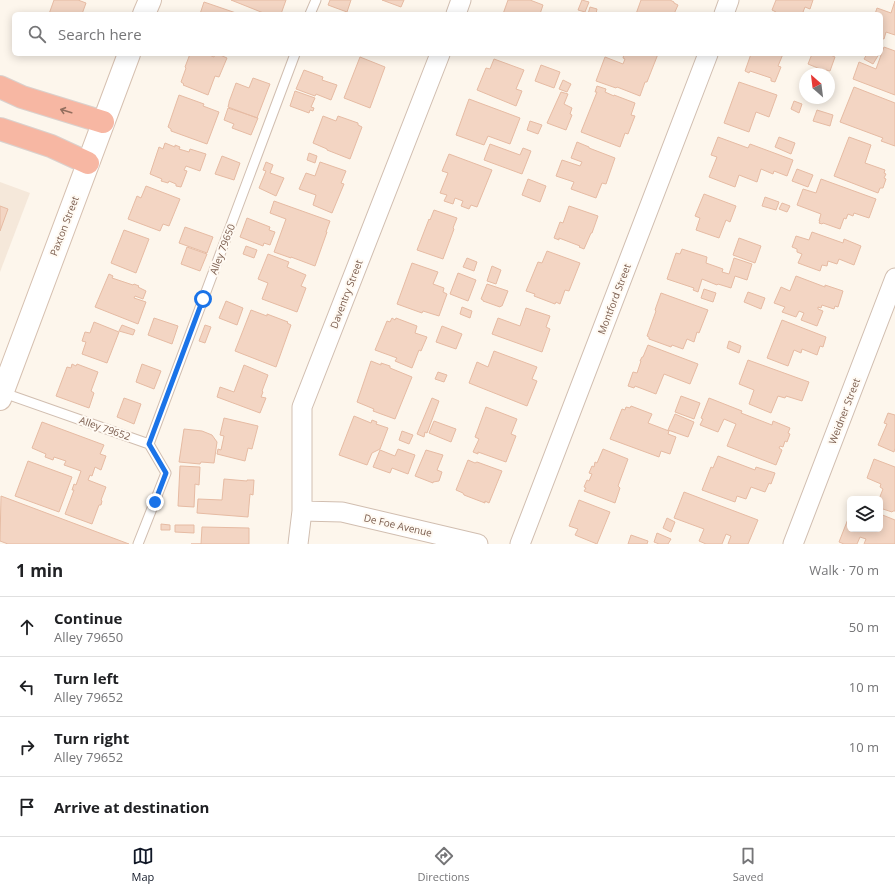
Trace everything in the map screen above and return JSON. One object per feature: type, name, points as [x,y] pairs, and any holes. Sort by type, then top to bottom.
[{"type":"highway","points":[[0,87],[22,98],[103,122]]},
{"type":"highway","points":[[0,129],[51,146],[88,163]]},
{"type":"street","points":[[145,12],[150,0]]},
{"type":"street","points":[[457,12],[461,0]]},
{"type":"street","points":[[725,12],[729,0]]},
{"type":"street","name":"Paxton Street","points":[[1,394],[128,56]]},
{"type":"street","name":"Daventry Street","points":[[298,544],[302,511],[302,407],[439,56]]},
{"type":"street","name":"Montford Street","points":[[520,544],[707,56]]},
{"type":"street","name":"Weidner Street","points":[[793,544],[895,278]]},
{"type":"street","name":"De Foe Avenue","points":[[302,511],[342,512],[478,544]]},
{"type":"lane","points":[[311,12],[316,0]]},
{"type":"lane","name":"Alley 79650","points":[[149,444],[294,56]]},
{"type":"lane","name":"Alley 79652","points":[[1,394],[149,444]]},
{"type":"lane","points":[[138,544],[166,473],[149,444]]},
{"type":"shaded area","points":[[0,182],[30,193],[0,272]]},
{"type":"building","points":[[54,0],[78,0],[86,3],[83,12],[50,12]]},
{"type":"building","points":[[231,0],[286,0],[282,12],[261,12]]},
{"type":"building","points":[[330,0],[351,0],[347,12],[328,5]]},
{"type":"building","points":[[382,0],[404,0],[401,7]]},
{"type":"building","points":[[508,0],[530,0],[543,5],[541,12],[504,12]]},
{"type":"building","points":[[582,0],[589,2],[585,12],[578,10]]},
{"type":"building","points":[[641,0],[670,0],[678,5],[675,12],[637,12]]},
{"type":"building","points":[[776,0],[813,0],[810,9],[805,7],[803,12],[776,12],[772,10]]},
{"type":"building","points":[[895,1],[895,35],[886,32],[884,39],[883,12],[876,12],[877,8],[891,13]]},
{"type":"building","points":[[204,2],[233,12],[201,12]]},
{"type":"building","points":[[590,7],[597,9],[596,12],[589,12]]},
{"type":"building","points":[[884,47],[895,51],[895,95],[853,79],[859,62],[876,69],[881,56],[883,56]]},
{"type":"building","points":[[189,56],[222,56],[227,58],[219,77],[215,76],[208,95],[183,85],[184,84],[181,82],[186,68],[185,67]]},
{"type":"building","points":[[624,56],[657,56],[640,96],[596,81],[605,57],[623,64],[625,59],[623,58]]},
{"type":"building","points":[[750,56],[782,56],[778,66],[781,67],[775,82],[771,81],[771,78],[750,71],[749,73],[745,71]]},
{"type":"building","points":[[811,56],[835,57],[831,68],[818,68],[808,64]]},
{"type":"building","points":[[866,56],[878,56],[873,64],[864,59]]},
{"type":"building","points":[[360,57],[385,67],[370,108],[344,98]]},
{"type":"building","points":[[494,59],[524,70],[516,89],[522,91],[516,106],[477,90],[486,68],[490,69]]},
{"type":"building","points":[[541,65],[560,72],[554,88],[535,81]]},
{"type":"building","points":[[304,70],[323,77],[322,80],[337,85],[331,100],[316,94],[315,96],[296,89]]},
{"type":"building","points":[[253,78],[270,84],[257,118],[228,107],[236,83],[249,88]]},
{"type":"building","points":[[563,80],[571,84],[567,92],[559,89]]},
{"type":"building","points":[[739,82],[777,95],[769,117],[756,112],[749,132],[724,123]]},
{"type":"building","points":[[597,86],[606,89],[605,92],[635,103],[631,115],[635,116],[628,134],[625,133],[620,147],[581,132],[597,92],[595,92]]},
{"type":"building","points":[[854,87],[895,103],[895,146],[881,141],[883,138],[840,122]]},
{"type":"building","points":[[295,91],[315,98],[311,107],[314,108],[313,111],[310,110],[309,113],[290,106]]},
{"type":"building","points":[[561,92],[568,94],[564,104],[572,108],[570,114],[572,115],[566,130],[547,123]]},
{"type":"building","points":[[179,95],[204,104],[203,106],[219,112],[207,144],[171,131],[168,127]]},
{"type":"building","points":[[469,99],[520,118],[510,144],[488,136],[484,145],[456,135]]},
{"type":"building","points":[[794,101],[802,104],[799,113],[791,109]]},
{"type":"building","points":[[228,108],[258,118],[251,135],[232,128],[234,124],[224,120]]},
{"type":"building","points":[[817,110],[833,115],[830,126],[813,121]]},
{"type":"building","points":[[323,116],[336,121],[338,116],[358,123],[358,125],[362,127],[350,159],[313,143]]},
{"type":"building","points":[[530,121],[542,125],[538,134],[527,130]]},
{"type":"building","points":[[718,137],[748,148],[750,144],[793,160],[787,176],[774,171],[773,174],[761,169],[757,182],[739,175],[735,187],[709,177],[717,157],[711,155]]},
{"type":"building","points":[[779,137],[795,143],[791,154],[775,147]]},
{"type":"building","points":[[849,137],[871,145],[865,163],[885,170],[884,173],[886,174],[884,178],[886,179],[883,188],[880,188],[878,193],[834,176]]},
{"type":"building","points":[[577,142],[615,158],[606,184],[602,183],[596,198],[571,189],[574,182],[556,176],[562,160],[580,166],[582,162],[571,158]]},
{"type":"building","points":[[165,143],[175,147],[175,145],[180,147],[179,149],[189,152],[190,149],[206,154],[200,171],[186,166],[184,170],[187,171],[181,187],[176,186],[176,184],[169,181],[168,183],[161,181],[162,179],[150,174],[159,147],[163,149]]},
{"type":"building","points":[[490,144],[520,155],[523,148],[531,151],[522,174],[484,160]]},
{"type":"building","points":[[309,153],[317,156],[315,163],[307,160]]},
{"type":"building","points":[[449,154],[492,170],[477,207],[471,205],[469,209],[461,206],[463,201],[455,198],[453,204],[444,201],[447,195],[440,193],[448,173],[442,171]]},
{"type":"building","points":[[222,156],[240,163],[234,180],[215,174]]},
{"type":"building","points":[[266,162],[273,165],[270,173],[284,178],[276,196],[259,188],[266,171],[263,170]]},
{"type":"building","points":[[320,162],[346,171],[341,183],[344,184],[332,213],[313,205],[316,195],[299,189],[306,173],[315,176]]},
{"type":"building","points":[[797,169],[813,175],[808,187],[792,181]]},
{"type":"building","points":[[528,179],[546,186],[540,202],[522,195]]},
{"type":"building","points":[[821,179],[876,199],[869,218],[854,213],[853,216],[848,214],[846,219],[844,218],[840,229],[819,223],[821,214],[797,205],[803,189],[816,193]]},
{"type":"building","points":[[146,186],[180,199],[169,226],[163,224],[160,231],[128,219],[137,196],[141,198]]},
{"type":"building","points":[[704,194],[736,206],[730,222],[726,220],[719,238],[696,230],[700,218],[695,216]]},
{"type":"building","points":[[765,197],[779,202],[776,210],[762,206]]},
{"type":"building","points":[[274,201],[330,221],[315,266],[274,252],[286,219],[270,213]]},
{"type":"building","points":[[782,203],[790,206],[787,212],[779,209]]},
{"type":"building","points":[[0,206],[8,209],[0,231]]},
{"type":"building","points":[[569,206],[598,216],[584,249],[559,238],[559,240],[554,238],[560,222],[563,223]]},
{"type":"building","points":[[434,210],[457,218],[443,259],[417,250]]},
{"type":"building","points":[[247,218],[270,227],[269,230],[275,232],[270,245],[264,243],[263,246],[240,237]]},
{"type":"building","points":[[185,227],[213,237],[207,253],[179,243]]},
{"type":"building","points":[[124,230],[149,239],[136,273],[111,263]]},
{"type":"building","points":[[812,232],[843,243],[844,239],[861,246],[854,265],[839,259],[837,264],[828,261],[827,266],[822,265],[820,271],[798,263],[802,254],[797,252],[797,249],[792,247],[796,236],[809,240]]},
{"type":"building","points":[[739,238],[761,246],[755,263],[733,255]]},
{"type":"building","points":[[246,246],[257,250],[254,258],[243,254]]},
{"type":"building","points":[[187,247],[207,254],[200,271],[181,264]]},
{"type":"building","points":[[682,249],[707,257],[706,263],[723,269],[722,272],[729,274],[734,258],[752,264],[747,280],[735,276],[731,288],[717,285],[702,279],[698,292],[693,290],[694,288],[667,279],[676,253],[680,254]]},
{"type":"building","points":[[547,251],[580,263],[569,291],[565,290],[560,304],[556,302],[555,304],[534,296],[535,294],[526,291],[538,262],[542,263]]},
{"type":"building","points":[[268,254],[289,262],[287,267],[306,275],[301,286],[306,288],[297,312],[262,299],[268,283],[258,279]]},
{"type":"building","points":[[467,258],[477,262],[474,271],[463,267]]},
{"type":"building","points":[[412,263],[438,272],[433,284],[444,288],[443,292],[447,294],[439,316],[423,311],[422,313],[397,304]]},
{"type":"building","points":[[492,266],[501,270],[496,284],[487,281]]},
{"type":"building","points":[[458,273],[476,280],[468,301],[450,294]]},
{"type":"building","points":[[109,274],[113,276],[112,278],[133,285],[134,284],[146,291],[143,299],[135,296],[134,298],[146,302],[138,324],[95,307]]},
{"type":"building","points":[[796,276],[825,287],[825,285],[843,291],[838,307],[835,306],[834,309],[822,305],[821,308],[818,307],[818,309],[823,311],[817,326],[801,320],[804,313],[799,311],[796,317],[782,312],[785,307],[774,303],[781,287],[790,291]]},
{"type":"building","points":[[487,284],[508,291],[502,306],[500,307],[481,299]]},
{"type":"building","points":[[704,289],[716,293],[713,302],[701,298]]},
{"type":"building","points":[[748,292],[765,298],[761,309],[744,302]]},
{"type":"building","points":[[661,293],[708,310],[699,333],[697,332],[694,342],[687,339],[683,349],[672,345],[671,347],[649,339],[647,336]]},
{"type":"building","points":[[226,301],[243,308],[237,325],[219,318]]},
{"type":"building","points":[[462,307],[472,311],[470,318],[460,314]]},
{"type":"building","points":[[526,308],[550,316],[546,327],[550,329],[542,352],[492,334],[498,318],[520,326]]},
{"type":"building","points":[[251,310],[267,316],[267,314],[288,322],[287,323],[291,325],[276,367],[235,351]]},
{"type":"building","points":[[154,318],[178,326],[172,344],[148,335]]},
{"type":"building","points":[[392,318],[395,320],[396,318],[417,326],[415,333],[427,337],[421,351],[419,350],[412,368],[395,361],[397,358],[375,350],[387,321],[390,322]]},
{"type":"building","points":[[782,320],[826,337],[823,347],[820,346],[817,355],[802,349],[801,353],[794,350],[788,366],[767,358]]},
{"type":"building","points":[[94,322],[119,332],[107,363],[82,354],[86,342],[82,341],[85,332],[90,333]]},
{"type":"building","points":[[122,325],[135,330],[133,335],[119,331]]},
{"type":"building","points":[[205,325],[211,327],[205,343],[199,341]]},
{"type":"building","points":[[442,326],[462,334],[456,349],[436,342]]},
{"type":"building","points":[[729,341],[741,346],[739,353],[727,348]]},
{"type":"building","points":[[648,345],[698,364],[690,384],[664,374],[656,394],[635,386],[634,388],[628,386],[633,372],[637,373],[640,361]]},
{"type":"building","points":[[494,351],[537,367],[532,379],[537,381],[527,406],[469,383],[477,362],[488,367]]},
{"type":"building","points":[[748,360],[809,382],[802,401],[786,396],[785,398],[778,396],[771,413],[749,404],[754,390],[739,384]]},
{"type":"building","points":[[371,361],[381,365],[381,363],[390,366],[390,368],[412,377],[395,419],[373,411],[374,409],[357,402]]},
{"type":"building","points":[[72,364],[76,366],[77,364],[98,372],[91,391],[94,393],[89,408],[56,396],[67,367],[71,368]]},
{"type":"building","points":[[142,364],[161,371],[154,389],[136,382]]},
{"type":"building","points":[[244,365],[268,375],[261,397],[266,398],[260,413],[217,397],[220,387],[234,392]]},
{"type":"building","points":[[438,372],[447,375],[444,382],[435,379]]},
{"type":"building","points":[[681,396],[700,403],[694,419],[675,412]]},
{"type":"building","points":[[124,398],[141,404],[134,424],[117,417]]},
{"type":"building","points":[[432,398],[439,401],[427,433],[425,432],[424,437],[417,434]]},
{"type":"building","points":[[709,398],[772,425],[773,421],[790,428],[788,433],[790,434],[787,442],[785,441],[783,447],[780,446],[779,448],[782,450],[776,465],[727,446],[736,424],[724,419],[718,432],[700,425],[703,419],[701,418]]},
{"type":"building","points":[[631,406],[652,414],[648,423],[669,431],[668,434],[676,437],[670,454],[661,451],[659,457],[610,439],[622,409],[625,410],[626,407],[630,408]]},
{"type":"building","points":[[486,407],[517,419],[511,434],[516,436],[506,462],[478,452],[478,454],[473,452],[479,439],[475,437]]},
{"type":"building","points":[[888,413],[895,415],[894,452],[878,445],[887,424],[884,423]]},
{"type":"building","points":[[675,414],[694,422],[688,437],[668,430]]},
{"type":"building","points":[[354,416],[371,423],[372,420],[377,422],[376,424],[388,428],[380,449],[372,453],[367,465],[339,455]]},
{"type":"building","points":[[224,418],[258,426],[252,449],[248,448],[245,461],[217,454],[218,449],[221,450],[224,436],[220,435]]},
{"type":"building","points":[[434,421],[456,429],[451,442],[429,433]]},
{"type":"building","points":[[42,422],[104,445],[100,454],[106,456],[101,470],[95,467],[92,476],[90,475],[88,480],[106,487],[101,500],[101,505],[99,505],[92,524],[65,514],[74,490],[72,490],[74,484],[76,485],[81,471],[64,465],[66,461],[54,457],[53,460],[45,457],[46,454],[32,448]]},
{"type":"building","points":[[184,429],[202,431],[212,435],[217,442],[214,463],[201,462],[200,464],[179,462]]},
{"type":"building","points":[[402,431],[413,435],[409,444],[399,440]]},
{"type":"building","points":[[398,449],[415,455],[408,474],[392,468],[390,473],[373,467],[380,450],[395,456]]},
{"type":"building","points":[[603,449],[628,459],[618,486],[620,488],[615,503],[584,491],[587,480],[589,481],[592,474],[589,473],[592,466],[594,467],[595,462],[597,463]]},
{"type":"building","points":[[426,450],[443,455],[437,470],[442,472],[439,481],[433,483],[415,476]]},
{"type":"building","points":[[718,456],[755,470],[756,467],[775,473],[771,484],[769,483],[765,492],[751,487],[746,499],[737,496],[735,502],[702,490],[711,467],[713,468]]},
{"type":"building","points":[[874,459],[895,467],[895,511],[892,512],[883,509],[883,496],[880,496],[883,489],[880,487],[881,484],[867,478]]},
{"type":"building","points":[[468,460],[502,471],[489,503],[485,501],[485,503],[464,495],[456,490]]},
{"type":"building","points":[[28,461],[72,477],[59,512],[15,496]]},
{"type":"building","points":[[180,466],[200,467],[199,485],[195,484],[194,507],[178,506]]},
{"type":"building","points":[[224,479],[247,481],[254,480],[253,495],[250,494],[248,517],[197,513],[198,499],[222,500]]},
{"type":"building","points":[[684,492],[758,520],[748,544],[728,544],[731,536],[726,534],[722,544],[706,544],[699,541],[704,529],[674,518]]},
{"type":"building","points":[[1,496],[129,544],[8,544],[0,541]]},
{"type":"building","points":[[579,500],[610,512],[597,544],[575,535],[578,529],[569,526]]},
{"type":"building","points":[[883,515],[895,520],[895,544],[864,544],[866,539],[860,537],[857,544],[844,544],[839,542],[847,522],[847,532],[883,532]]},
{"type":"building","points":[[667,518],[675,522],[671,532],[663,528]]},
{"type":"building","points":[[161,524],[170,525],[170,530],[161,530]]},
{"type":"building","points":[[175,525],[194,525],[194,533],[175,532]]},
{"type":"building","points":[[202,527],[249,528],[249,544],[201,544]]},
{"type":"building","points":[[657,533],[671,539],[668,544],[659,544],[654,542]]},
{"type":"building","points":[[631,535],[648,541],[647,544],[628,544]]},
{"type":"route","points":[[155,502],[166,473],[149,444],[203,299]]}]
